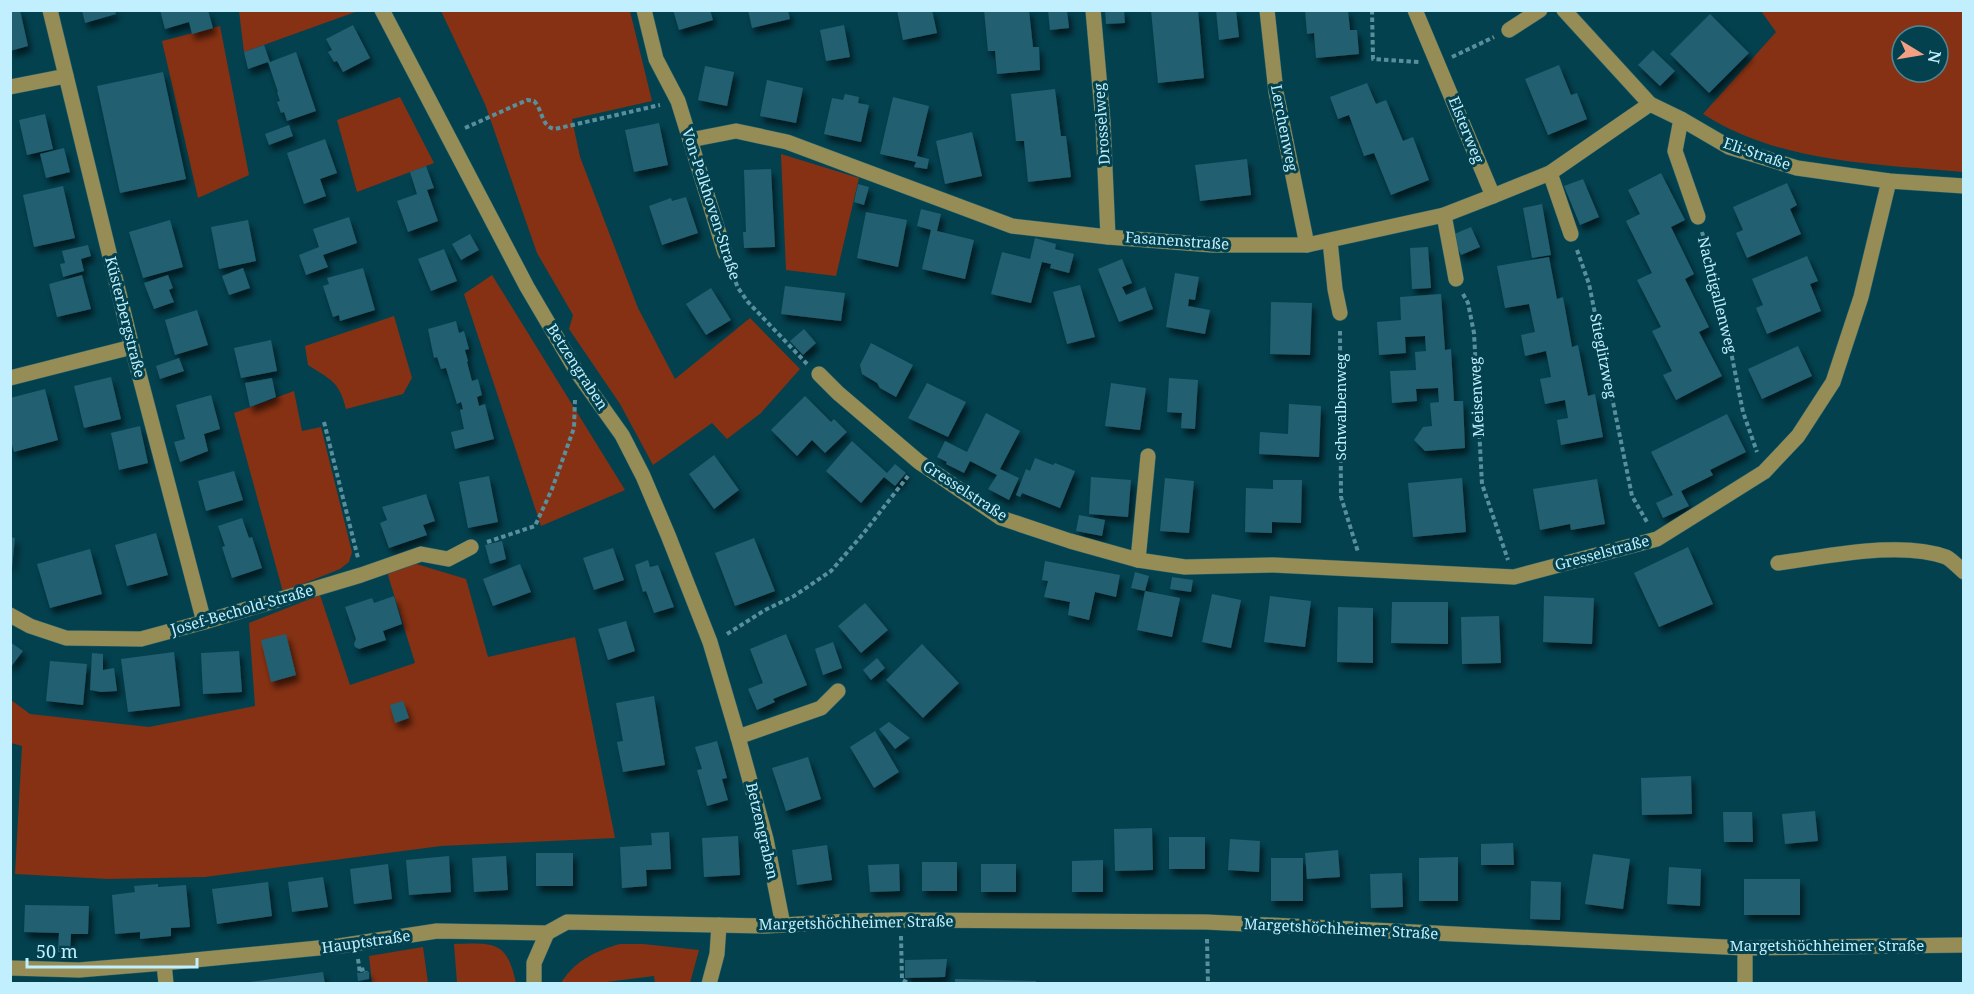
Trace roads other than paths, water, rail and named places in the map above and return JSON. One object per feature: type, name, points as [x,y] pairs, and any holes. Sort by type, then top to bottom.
[{"type":"street","name":"Küsterbergstraße","points":[[50,10],[132,347],[204,622]]},
{"type":"street","name":"Betzengraben","points":[[382,10],[527,288],[577,372],[622,435],[643,476],[710,642],[766,839],[783,925]]},
{"type":"street","name":"Von-Pelkhoven-Straße","points":[[644,10],[656,59],[678,101],[725,253]]},
{"type":"street","name":"Drosselweg","points":[[1093,10],[1103,122],[1108,237]]},
{"type":"street","name":"Lerchenweg","points":[[1268,10],[1276,92],[1307,245]]},
{"type":"street","name":"Elsterweg","points":[[1415,10],[1493,196]]},
{"type":"street","points":[[1509,30],[1540,10]]},
{"type":"street","name":"Eli-Straße","points":[[1564,10],[1650,104],[1729,147],[1797,168],[1889,181],[1964,186]]},
{"type":"street","points":[[10,87],[66,76]]},
{"type":"street","name":"Fasanenstraße","points":[[690,140],[735,131],[787,142],[1012,226],[1108,237],[1212,245],[1307,245],[1444,215],[1550,173],[1650,104]]},
{"type":"street","name":"Nachtigallenweg","points":[[1681,119],[1675,151],[1698,218]]},
{"type":"street","points":[[1550,173],[1571,234]]},
{"type":"street","name":"Gresselstraße","points":[[819,374],[919,462],[1001,518],[1070,542],[1138,560],[1185,567],[1274,565],[1514,578],[1657,538],[1764,472],[1798,436],[1833,382],[1861,297],[1889,181]]},
{"type":"street","points":[[1444,215],[1456,279]]},
{"type":"street","points":[[1329,241],[1340,313]]},
{"type":"street","points":[[10,378],[132,347]]},
{"type":"street","points":[[1138,560],[1148,456]]},
{"type":"street","name":"Josef-Bechold-Straße","points":[[10,615],[30,626],[66,638],[141,639],[361,575],[421,554],[448,559],[471,547]]},
{"type":"street","points":[[1778,563],[1867,552],[1911,550],[1947,558],[1964,572]]},
{"type":"street","points":[[738,737],[821,708],[838,691]]},
{"type":"street","name":"Margetshöchheimer Straße","points":[[719,925],[900,920],[1206,922],[1745,948],[1964,945]]},
{"type":"street","name":"Hauptstraße","points":[[10,968],[78,970],[339,946],[547,933],[567,922],[719,925]]},
{"type":"street","points":[[709,984],[717,954],[719,925]]},
{"type":"street","points":[[534,984],[534,963],[547,933]]},
{"type":"street","points":[[1745,948],[1745,984]]},
{"type":"street","points":[[164,963],[166,984]]}]
